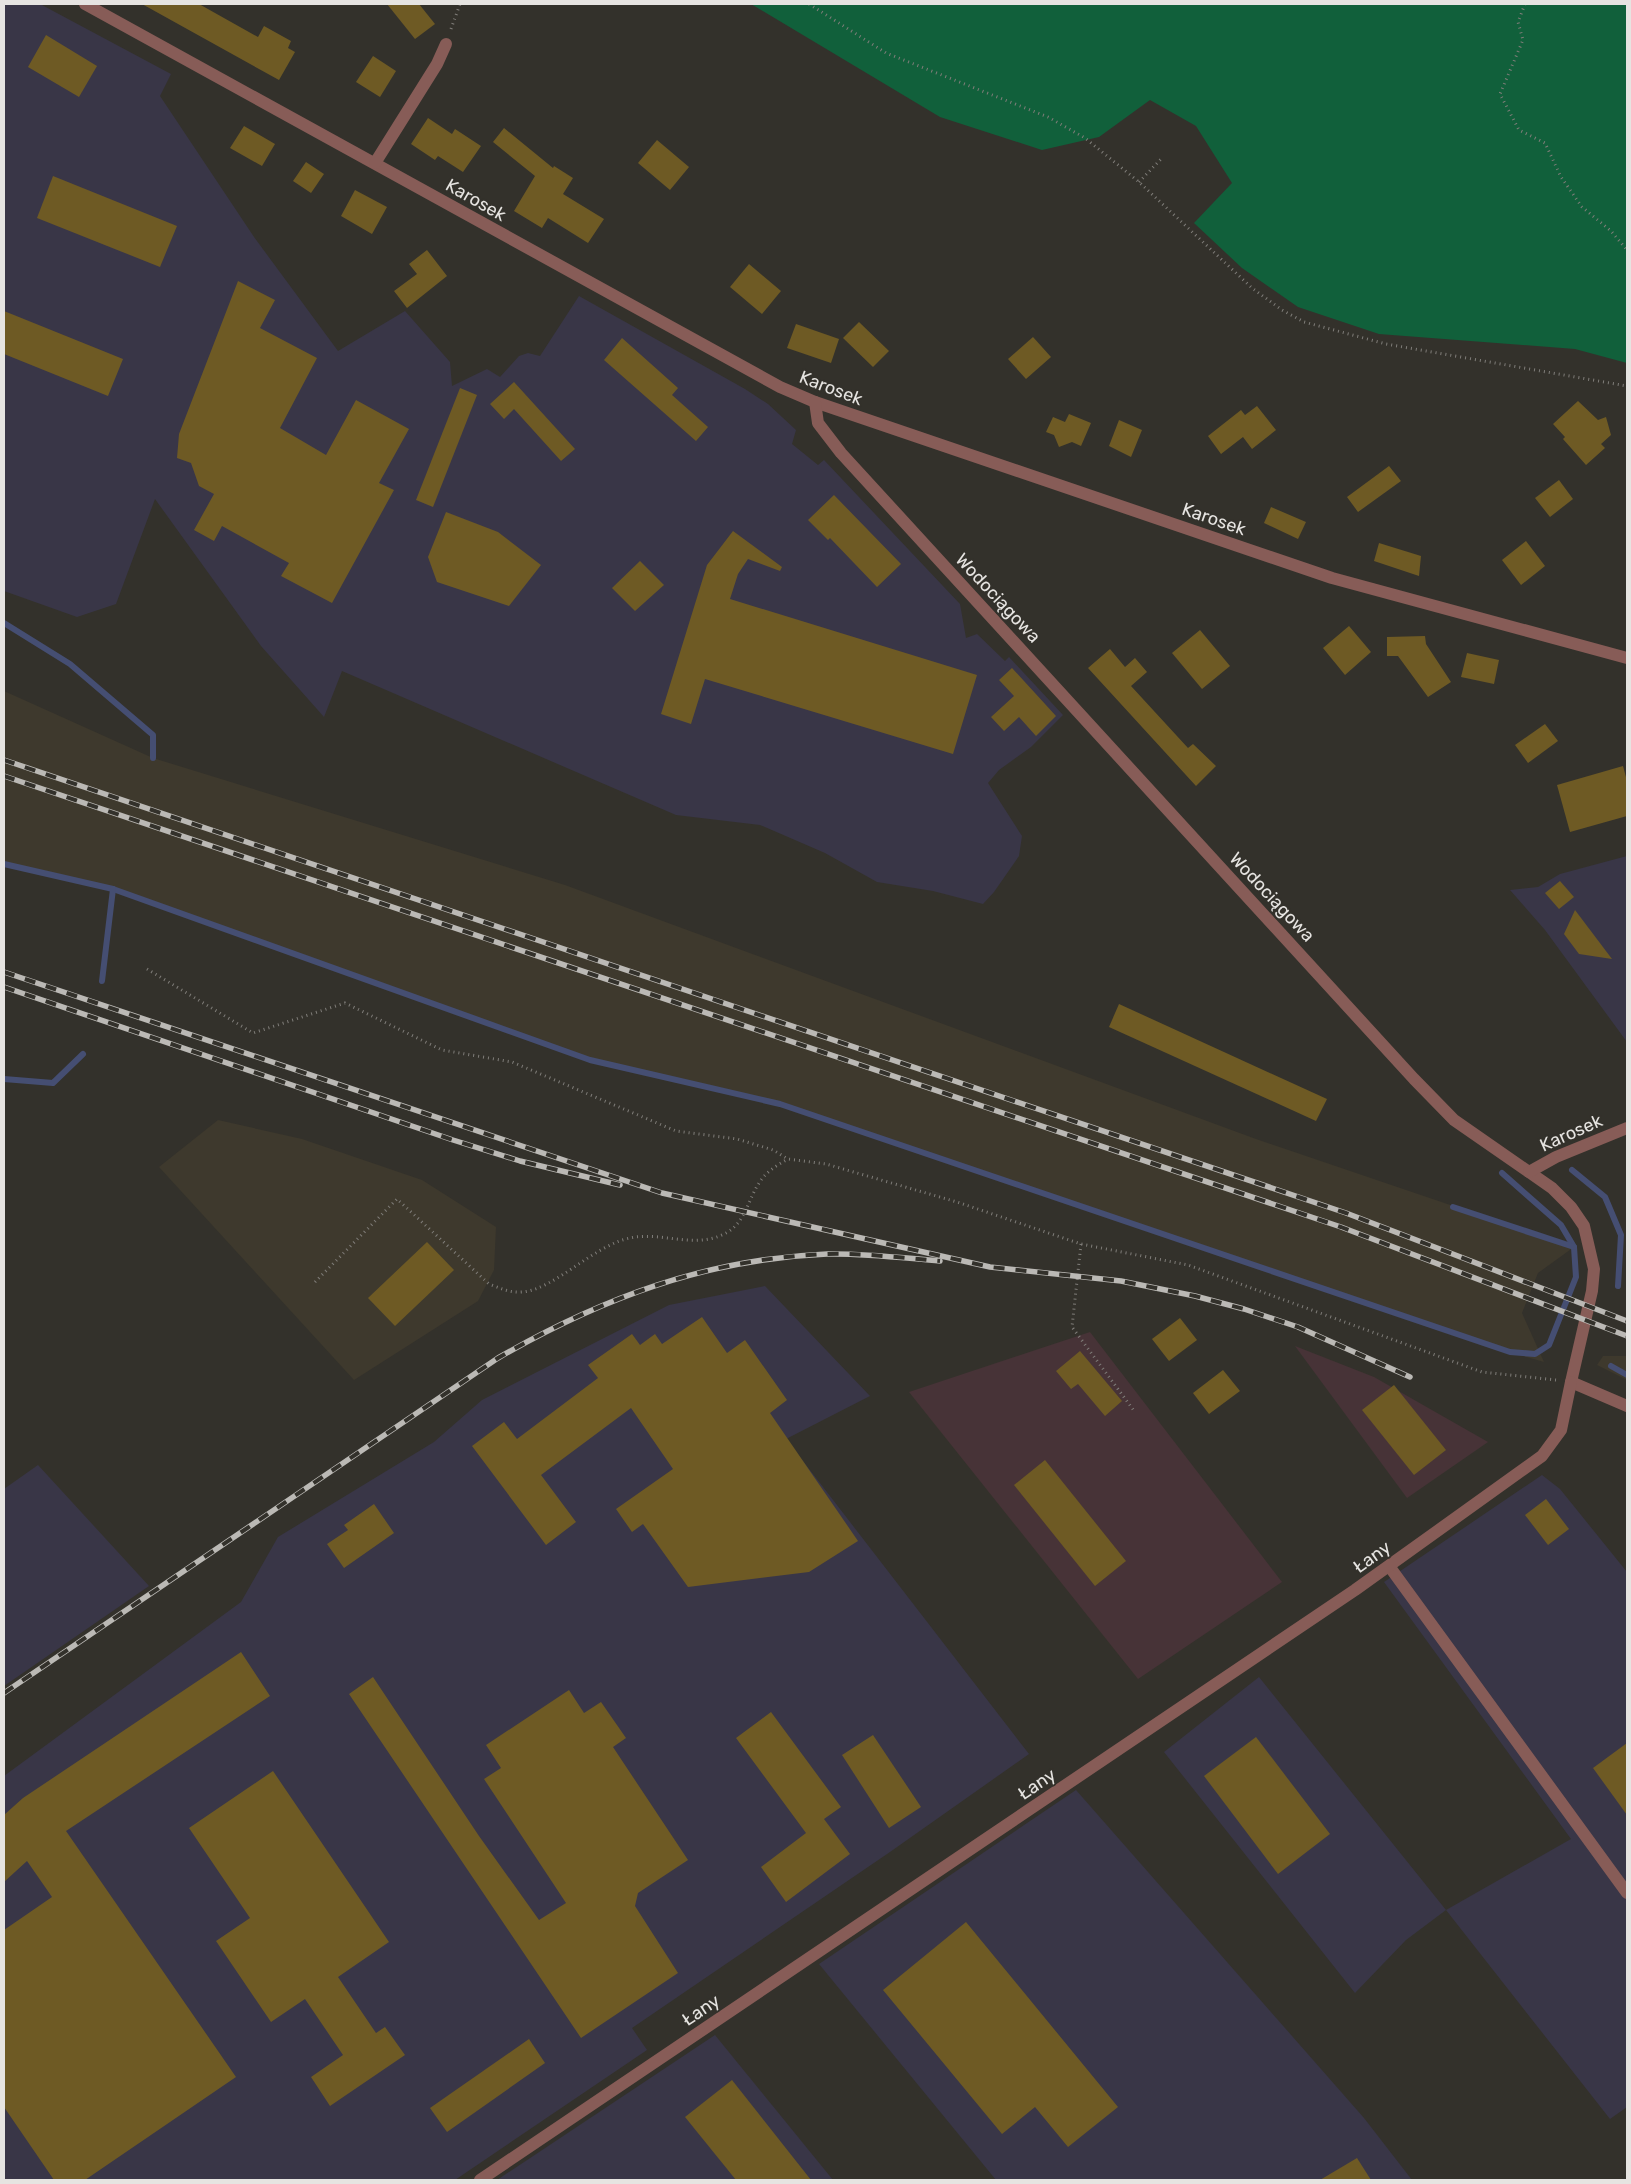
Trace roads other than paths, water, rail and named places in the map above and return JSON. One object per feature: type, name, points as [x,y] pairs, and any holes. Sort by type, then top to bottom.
[{"type":"street","name":"Karosek","points":[[85,4],[375,163],[512,241],[780,386],[815,402],[1332,578],[1627,658]]},
{"type":"street","points":[[375,163],[437,64],[446,44]]},
{"type":"street","name":"Wodociągowa","points":[[815,402],[818,423],[840,453],[1414,1078],[1454,1120],[1552,1188],[1571,1207],[1584,1226],[1594,1269],[1592,1291],[1571,1382]]},
{"type":"street","name":"Karosek","points":[[1529,1172],[1556,1157],[1627,1128]]},
{"type":"street","points":[[1571,1382],[1627,1406]]},
{"type":"street","name":"Łany","points":[[480,2180],[1389,1566],[1542,1456],[1561,1430],[1571,1382]]},
{"type":"street","points":[[1389,1566],[1627,1894]]},
{"type":"waterway","points":[[4,623],[70,664],[153,735],[153,758]]},
{"type":"waterway","points":[[4,864],[113,889],[590,1060],[780,1104],[1510,1352],[1535,1354],[1549,1345],[1576,1277],[1574,1247],[1561,1225],[1502,1173]]},
{"type":"waterway","points":[[102,981],[113,889]]},
{"type":"waterway","points":[[4,1079],[53,1083],[83,1054]]},
{"type":"waterway","points":[[1572,1170],[1605,1197],[1621,1235],[1618,1286]]},
{"type":"waterway","points":[[1453,1207],[1574,1247]]},
{"type":"waterway","points":[[1611,1366],[1627,1375]]},
{"type":"railway","points":[[4,760],[1346,1213],[1627,1321]]},
{"type":"railway","points":[[4,776],[1341,1227],[1627,1336]]},
{"type":"railway","points":[[4,972],[662,1193],[990,1267],[1121,1281],[1195,1296],[1244,1309],[1298,1327],[1410,1377]]},
{"type":"railway","points":[[4,987],[453,1140],[520,1161],[620,1185]]},
{"type":"railway","points":[[4,1693],[498,1358],[576,1317],[656,1285],[697,1273],[782,1257],[841,1254],[940,1261]]}]
